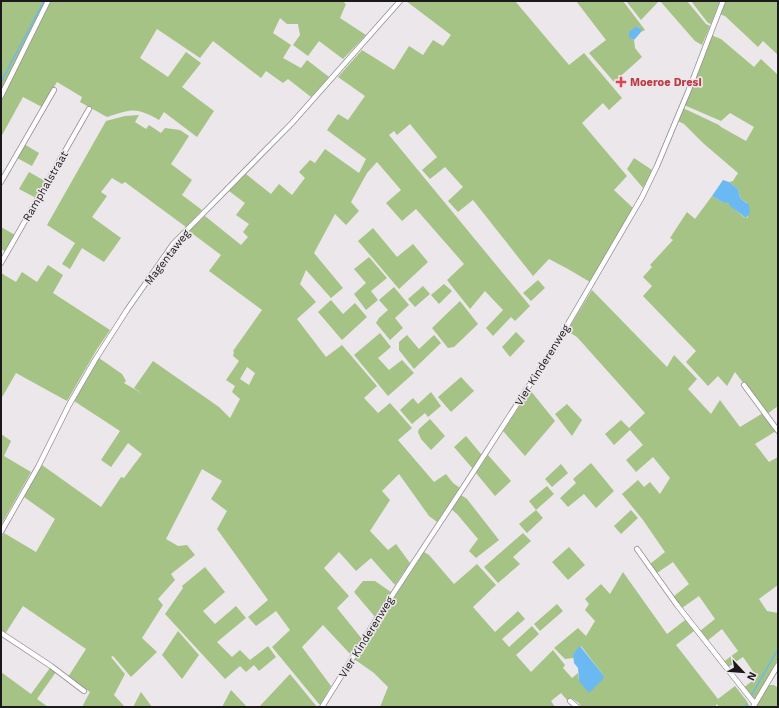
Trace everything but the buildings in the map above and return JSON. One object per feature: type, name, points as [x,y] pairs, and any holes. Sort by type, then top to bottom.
[{"type":"street","points":[[1,96],[48,1]]},
{"type":"street","name":"Magentaweg","points":[[1,532],[38,467],[69,405],[95,360],[127,310],[173,244],[292,123],[400,1]]},
{"type":"street","name":"Vier Kinderenweg","points":[[322,707],[376,620],[554,347],[642,197],[657,166],[688,92],[723,1]]},
{"type":"street","points":[[1,182],[54,90]]},
{"type":"street","name":"Ramphalstraat","points":[[1,263],[89,109]]},
{"type":"street","points":[[744,385],[778,431]]},
{"type":"street","points":[[637,549],[677,605],[754,705],[778,664]]},
{"type":"street","points":[[1,633],[51,666],[84,691]]},
{"type":"street","points":[[570,700],[577,707]]},
{"type":"green space","points":[[1,1],[46,1],[1,92]]},
{"type":"green space","points":[[50,1],[342,1],[346,4],[340,18],[366,35],[343,59],[319,41],[308,56],[293,45],[300,35],[298,24],[287,24],[280,18],[273,33],[291,45],[283,58],[301,68],[307,60],[329,77],[311,97],[288,79],[283,83],[266,71],[261,78],[213,41],[200,58],[157,29],[140,58],[168,77],[186,52],[201,63],[182,87],[214,111],[197,137],[164,112],[159,120],[139,111],[123,112],[107,117],[80,102],[82,97],[57,82],[42,107],[23,97],[1,137],[1,98]]},
{"type":"green space","points":[[406,1],[515,1],[569,65],[584,53],[622,98],[609,110],[603,103],[582,123],[627,176],[614,190],[633,208],[590,282],[549,259],[533,276],[473,200],[458,212],[448,201],[463,187],[445,167],[430,179],[422,170],[437,157],[410,124],[397,135],[394,131],[389,135],[530,306],[515,321],[511,317],[493,336],[486,328],[503,310],[485,291],[470,309],[447,280],[464,264],[416,209],[402,221],[386,203],[401,190],[377,162],[367,173],[351,202],[359,211],[346,225],[335,214],[314,253],[343,288],[331,298],[306,270],[300,284],[316,302],[297,319],[326,357],[342,345],[377,386],[364,398],[378,413],[390,403],[412,428],[398,440],[434,482],[446,474],[453,483],[460,488],[437,522],[429,516],[399,474],[382,491],[390,500],[370,531],[388,550],[396,544],[410,563],[395,585],[371,558],[356,571],[339,552],[324,568],[349,596],[337,608],[362,639],[351,655],[323,625],[302,647],[331,686],[321,704],[319,704],[272,647],[290,630],[276,611],[256,626],[248,617],[268,600],[217,529],[227,511],[211,499],[222,481],[202,469],[166,539],[178,546],[187,545],[195,555],[171,574],[175,580],[158,599],[163,605],[142,638],[157,652],[131,677],[113,656],[111,657],[125,674],[114,695],[125,707],[82,707],[90,692],[68,677],[86,649],[23,606],[5,634],[1,631],[1,538],[4,533],[36,552],[55,519],[24,497],[42,465],[101,507],[121,477],[124,478],[142,454],[128,443],[111,467],[101,460],[120,431],[74,401],[99,358],[122,374],[126,381],[124,383],[143,394],[134,388],[153,361],[219,407],[230,418],[240,399],[232,392],[235,386],[226,380],[239,361],[233,356],[233,351],[262,310],[209,271],[221,255],[189,231],[205,216],[241,245],[248,237],[243,232],[249,224],[236,215],[245,203],[229,191],[246,174],[271,194],[279,184],[292,195],[305,178],[299,172],[310,160],[315,163],[325,149],[359,173],[366,159],[327,130],[338,114],[348,120],[365,96],[338,77],[362,50],[394,70],[409,46],[423,55],[433,40],[443,46],[451,35]],"holes":[[[247,367],[255,373],[249,385],[240,379]]]},
{"type":"green space","points":[[576,1],[623,1],[645,30],[641,32],[637,26],[632,39],[634,40],[635,48],[642,57],[614,82],[589,53],[606,40]]},
{"type":"green space","points":[[626,1],[659,1],[641,20]]},
{"type":"green space","points":[[660,1],[687,1],[706,24],[710,26],[702,45],[695,41]]},
{"type":"green space","points":[[691,1],[720,1],[711,24],[708,23]]},
{"type":"green space","points":[[725,1],[778,1],[778,55],[763,41],[758,47],[725,16],[720,14]]},
{"type":"green space","points":[[711,35],[721,39],[754,67],[761,59],[778,75],[778,406],[767,414],[735,372],[727,386],[718,376],[708,386],[686,362],[696,351],[643,296],[652,286],[643,277],[652,267],[650,265],[673,240],[670,238],[687,212],[695,219],[712,196],[724,203],[728,201],[739,213],[746,218],[748,217],[747,203],[740,198],[738,189],[729,182],[733,181],[738,173],[703,143],[684,124],[678,121],[683,108],[719,125],[746,141],[754,127],[730,113],[721,121],[684,105]]},
{"type":"green space","points":[[139,115],[135,122],[146,129],[149,125],[161,133],[165,128],[180,130],[189,136],[171,164],[192,180],[182,195],[202,210],[186,227],[125,182],[122,184],[112,178],[101,192],[107,196],[92,217],[121,238],[104,262],[82,248],[70,269],[62,264],[75,243],[47,225],[106,121],[125,116]]},
{"type":"green space","points":[[24,144],[39,153],[32,166],[17,158]]},
{"type":"green space","points":[[634,158],[652,170],[643,188],[627,169]]},
{"type":"green space","points":[[29,172],[45,181],[36,198],[19,189]]},
{"type":"green space","points":[[1,227],[15,235],[6,252],[1,249]]},
{"type":"green space","points":[[373,228],[397,257],[413,244],[428,262],[399,289],[358,241]]},
{"type":"green space","points":[[369,257],[387,278],[371,291],[378,300],[366,310],[354,294],[366,283],[354,269]]},
{"type":"green space","points":[[48,265],[63,275],[53,293],[110,330],[97,349],[67,401],[16,373],[1,399],[1,273],[16,282],[22,272],[37,282]]},
{"type":"green space","points":[[538,280],[545,288],[531,301],[523,293]]},
{"type":"green space","points":[[444,284],[452,291],[439,304],[431,295]]},
{"type":"green space","points":[[423,286],[430,294],[415,307],[408,299]]},
{"type":"green space","points":[[394,287],[409,305],[395,318],[403,328],[390,340],[376,323],[388,310],[379,300]]},
{"type":"green space","points":[[592,290],[667,367],[674,355],[697,379],[688,389],[711,414],[720,400],[740,427],[763,413],[776,431],[755,444],[769,462],[778,457],[778,585],[759,599],[767,611],[778,613],[778,659],[755,700],[742,689],[757,677],[743,657],[727,668],[722,663],[738,651],[722,629],[707,641],[700,631],[715,619],[699,596],[682,608],[673,597],[689,584],[673,562],[657,573],[650,564],[665,552],[643,520],[622,494],[638,480],[644,487],[650,482],[660,494],[670,478],[653,457],[636,472],[626,460],[643,445],[630,430],[614,445],[605,434],[621,420],[629,428],[645,413],[577,337],[567,331]]},
{"type":"green space","points":[[331,300],[343,314],[355,303],[367,317],[342,340],[318,312]]},
{"type":"green space","points":[[460,301],[478,324],[454,347],[448,348],[432,328]]},
{"type":"green space","points":[[516,332],[525,341],[510,357],[502,347]]},
{"type":"green space","points":[[380,333],[391,347],[378,358],[389,370],[402,360],[414,373],[388,396],[354,355]]},
{"type":"green space","points":[[407,335],[419,349],[434,335],[441,343],[414,369],[399,350],[399,342]]},
{"type":"green space","points":[[461,377],[474,391],[451,412],[438,397]]},
{"type":"green space","points":[[530,390],[555,421],[525,456],[503,431]]},
{"type":"green space","points":[[431,392],[441,406],[428,417],[425,413],[412,424],[400,410],[413,398],[418,404]]},
{"type":"green space","points":[[567,404],[582,420],[572,436],[555,414]]},
{"type":"green space","points":[[430,419],[445,436],[431,450],[421,439],[418,432],[419,429]]},
{"type":"green space","points":[[1,434],[11,441],[4,456],[31,472],[1,525]]},
{"type":"green space","points":[[466,436],[481,454],[473,469],[454,447]]},
{"type":"green space","points":[[488,455],[511,481],[495,496],[476,473]]},
{"type":"green space","points":[[591,463],[614,491],[596,508],[584,494],[568,507],[560,498],[576,483],[573,479]]},
{"type":"green space","points":[[561,464],[568,473],[552,487],[545,479]]},
{"type":"green space","points":[[547,486],[554,494],[536,510],[529,501]]},
{"type":"green space","points":[[461,495],[467,499],[499,540],[476,558],[469,551],[478,539],[451,509]]},
{"type":"green space","points":[[536,510],[543,518],[527,533],[519,524]]},
{"type":"green space","points":[[631,510],[638,518],[621,534],[614,526]]},
{"type":"green space","points":[[523,533],[531,541],[513,557],[520,564],[498,583],[484,567]]},
{"type":"green space","points":[[569,547],[585,565],[568,580],[552,562]]},
{"type":"green space","points":[[424,552],[429,555],[454,584],[477,564],[496,585],[473,607],[495,632],[518,611],[525,619],[502,639],[509,647],[532,626],[539,634],[516,655],[531,672],[553,650],[565,665],[563,668],[572,678],[578,673],[579,681],[604,676],[581,646],[573,654],[574,658],[565,659],[554,648],[578,628],[586,636],[595,621],[585,610],[589,604],[585,599],[601,584],[610,594],[623,572],[667,634],[685,620],[694,631],[676,645],[718,699],[735,686],[750,707],[719,707],[717,704],[715,707],[581,707],[579,703],[571,698],[567,700],[561,693],[551,701],[555,707],[380,707],[388,687],[374,673],[354,659]]},
{"type":"green space","points":[[205,567],[225,592],[203,611],[215,624],[236,606],[246,618],[217,642],[232,657],[240,650],[250,660],[268,646],[276,657],[259,671],[254,665],[246,672],[240,666],[225,679],[165,614],[183,588],[182,586]]},
{"type":"green space","points":[[363,581],[375,581],[391,592],[375,617],[354,592]]},
{"type":"green space","points":[[557,604],[563,611],[540,631],[534,624]]},
{"type":"green space","points":[[178,631],[199,655],[182,679],[162,655]]},
{"type":"green space","points":[[50,668],[56,672],[37,699],[48,707],[1,707],[1,672],[31,694]]},
{"type":"green space","points":[[290,674],[317,707],[259,707]]},
{"type":"green space","points":[[769,685],[774,685],[778,688],[778,707],[756,707]]},
{"type":"green space","points":[[231,690],[247,707],[222,707]]},
{"type":"green space","points":[[141,692],[152,707],[133,707]]},
{"type":"water","points":[[637,26],[641,29],[641,32],[634,40],[629,37],[629,32]]},
{"type":"water","points":[[723,180],[729,182],[738,189],[740,198],[749,205],[750,213],[746,218],[730,206],[728,202],[724,203],[712,196]]},
{"type":"water","points":[[580,646],[604,676],[603,679],[589,693],[579,681],[578,668],[574,663],[573,654]]},
{"type":"waterway","points":[[1,82],[44,1]]},
{"type":"waterway","points":[[751,696],[778,649]]},
{"type":"place","name":"Moeroe Dresi","points":[[621,82]]}]
